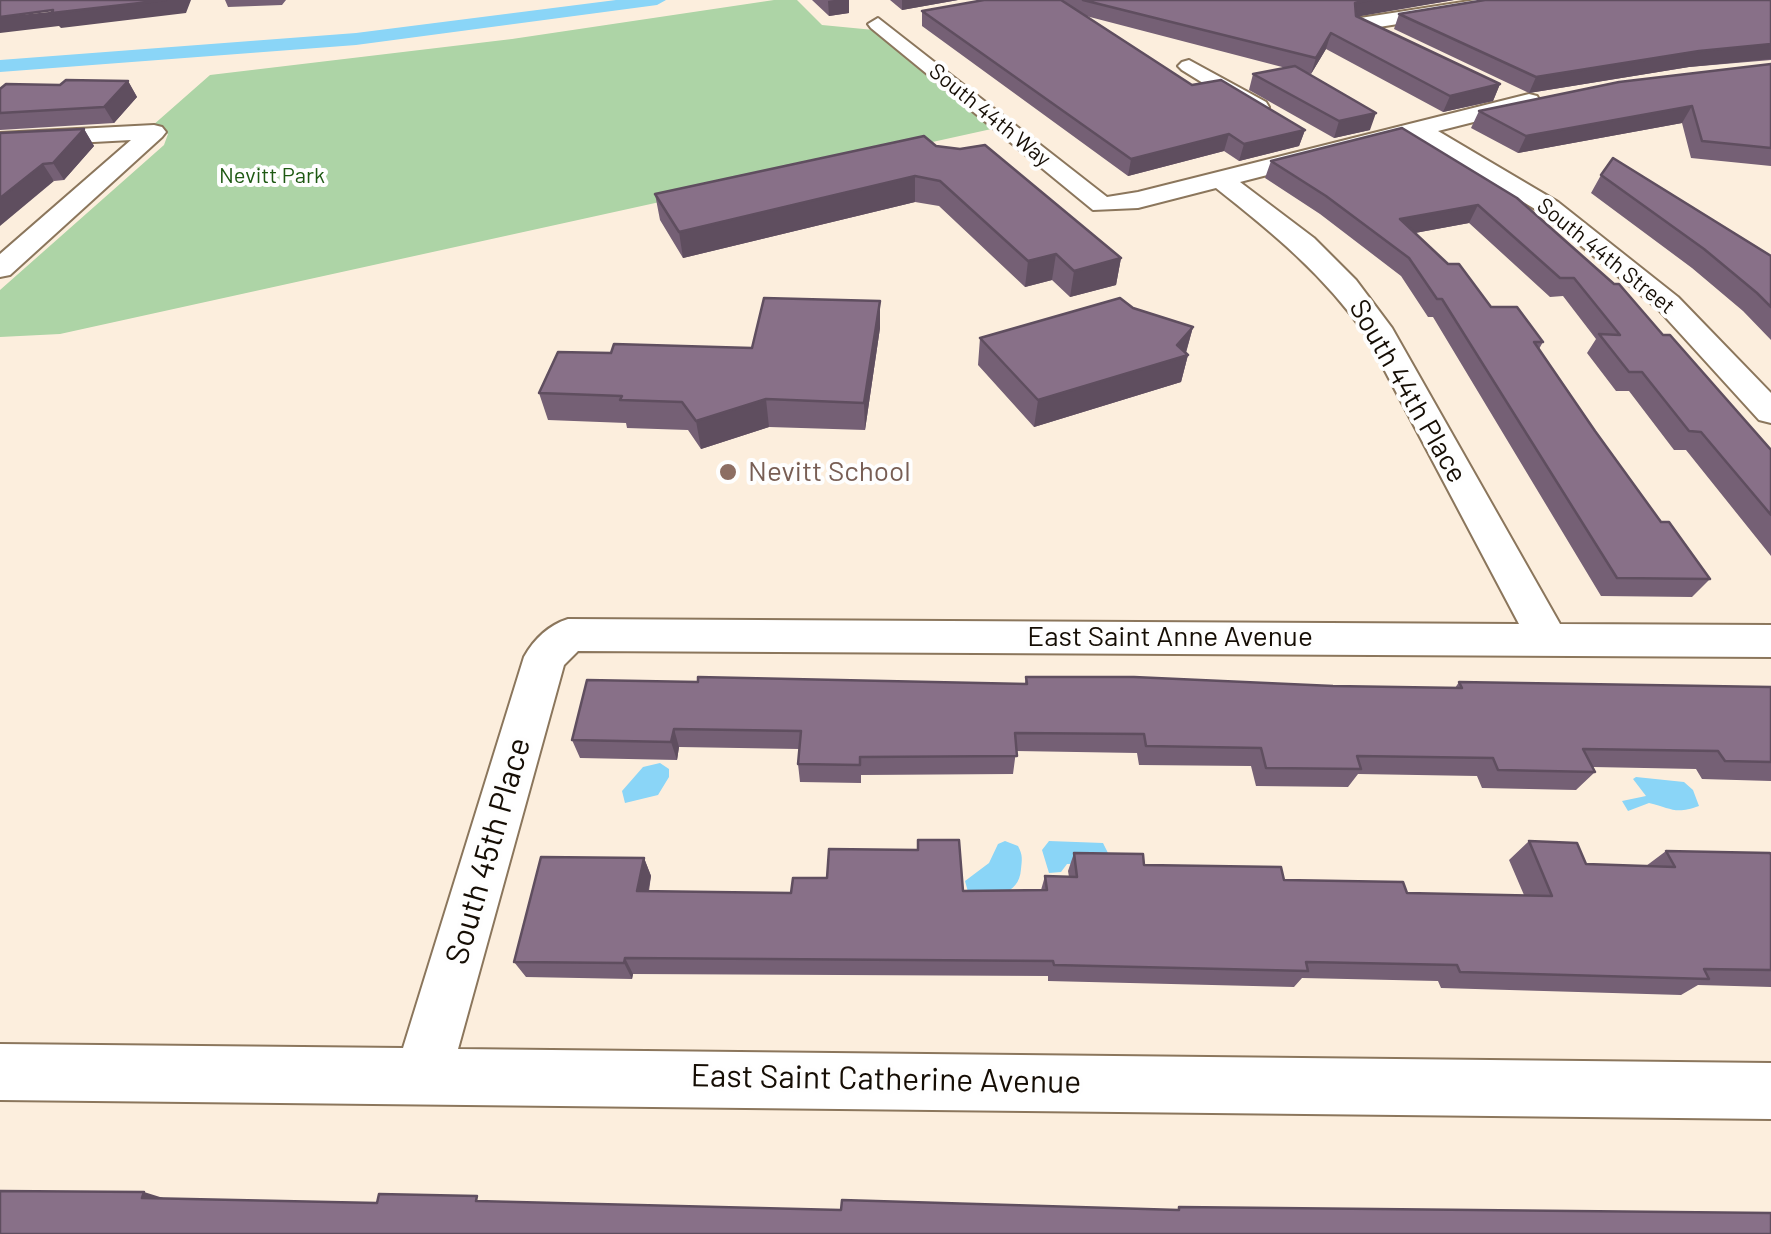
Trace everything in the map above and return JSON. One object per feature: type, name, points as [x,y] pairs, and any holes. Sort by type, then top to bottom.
[{"type":"street","points":[[1392,42],[1360,24],[1512,0]]},
{"type":"street","name":"South 44th Way","points":[[888,22],[1102,205],[1221,179]]},
{"type":"street","points":[[1189,66],[1331,151]]},
{"type":"street","points":[[1487,86],[1522,102]]},
{"type":"street","points":[[1221,179],[1560,95]]},
{"type":"street","name":"South 44th Street","points":[[1418,128],[1549,207],[1668,303],[1766,402]]},
{"type":"street","points":[[0,140],[154,132],[0,269]]},
{"type":"street","name":"South 44th Place","points":[[1221,179],[1304,244],[1346,286],[1382,334],[1549,640]]},
{"type":"street","name":"East Saint Anne Avenue","points":[[568,635],[1771,641]]},
{"type":"street","name":"South 45th Place","points":[[422,1074],[545,658],[568,635]]},
{"type":"street","name":"East Saint Catherine Avenue","points":[[0,1072],[1771,1091]]},
{"type":"green space","name":"Nevitt Park","points":[[774,0],[797,0],[822,25],[874,30],[996,128],[60,334],[0,337],[0,290],[164,145],[168,134],[152,126],[210,75],[512,39]]},
{"type":"water","points":[[660,763],[669,769],[669,777],[658,795],[625,803],[622,791],[643,767]]},
{"type":"water","points":[[1633,779],[1684,782],[1693,790],[1699,806],[1678,810],[1649,803],[1628,811],[1622,801],[1646,796]]},
{"type":"water","points":[[1005,841],[1018,846],[1021,855],[1015,885],[995,896],[970,899],[965,881],[989,863],[998,844]]},
{"type":"water","points":[[1049,841],[1103,843],[1110,857],[1103,863],[1067,864],[1061,872],[1049,873],[1042,850]]},
{"type":"building","points":[[0,0],[166,0],[0,17]]},
{"type":"building","points":[[984,0],[1061,0],[1192,85],[1221,80],[1305,130],[1244,144],[1229,134],[1131,159],[922,11]]},
{"type":"building","points":[[1083,0],[1371,0],[1355,3],[1356,16],[1500,84],[1450,96],[1331,33],[1316,58]]},
{"type":"building","points":[[1485,0],[1771,0],[1771,44],[1699,51],[1536,77],[1399,14]]},
{"type":"building","points":[[1771,64],[1771,148],[1702,141],[1692,106],[1526,136],[1479,111],[1619,82]]},
{"type":"building","points":[[1295,66],[1376,113],[1339,121],[1253,74]]},
{"type":"building","points":[[66,80],[128,81],[104,107],[0,113],[0,89],[6,84],[60,85]]},
{"type":"building","points":[[1402,128],[1517,198],[1614,284],[1619,284],[1663,335],[1670,335],[1771,450],[1771,515],[1701,432],[1689,431],[1642,372],[1629,372],[1599,334],[1620,335],[1574,278],[1560,278],[1478,205],[1400,219],[1448,264],[1459,264],[1491,307],[1517,307],[1543,342],[1534,342],[1595,431],[1661,522],[1669,522],[1710,579],[1617,578],[1442,299],[1437,299],[1409,258],[1271,161]]},
{"type":"building","points":[[84,129],[53,163],[43,164],[0,198],[0,133]]},
{"type":"building","points":[[924,136],[936,146],[960,149],[985,145],[1121,258],[1074,271],[1056,254],[1028,261],[940,181],[915,176],[679,232],[655,194]]},
{"type":"building","points":[[1613,158],[1771,256],[1771,307],[1704,249],[1601,175]]},
{"type":"building","points":[[764,298],[880,301],[864,403],[766,399],[696,421],[682,402],[539,393],[558,352],[611,353],[614,344],[752,348]]},
{"type":"building","points":[[1120,298],[1133,308],[1193,327],[1177,345],[1188,355],[1038,400],[980,338]]},
{"type":"building","points":[[698,677],[1027,684],[1026,677],[1134,677],[1333,686],[1462,688],[1459,682],[1771,687],[1771,762],[1725,761],[1718,751],[1583,749],[1595,772],[1498,770],[1493,758],[1357,756],[1361,769],[1266,768],[1261,748],[1146,746],[1144,734],[1015,733],[1017,756],[860,757],[860,765],[798,764],[801,731],[674,729],[671,742],[572,740],[587,680],[698,682]]},
{"type":"building","points":[[918,840],[959,840],[963,891],[1047,890],[1045,876],[1077,877],[1074,853],[1143,854],[1144,865],[1281,867],[1284,880],[1403,882],[1407,893],[1552,896],[1529,841],[1577,843],[1586,864],[1675,867],[1666,851],[1770,853],[1771,970],[1704,969],[1709,979],[1460,972],[1457,965],[1306,962],[1308,971],[1054,965],[1053,961],[625,958],[624,963],[514,962],[541,857],[644,858],[637,891],[791,893],[793,878],[827,878],[829,849],[918,850]]},
{"type":"building","points":[[0,1191],[144,1192],[142,1198],[377,1203],[379,1194],[477,1196],[476,1201],[841,1210],[842,1200],[1179,1210],[1771,1213],[1771,1234],[0,1234]]},
{"type":"waterway","points":[[0,66],[356,39],[657,0]]},
{"type":"place","name":"Nevitt School","points":[[728,472]]}]
